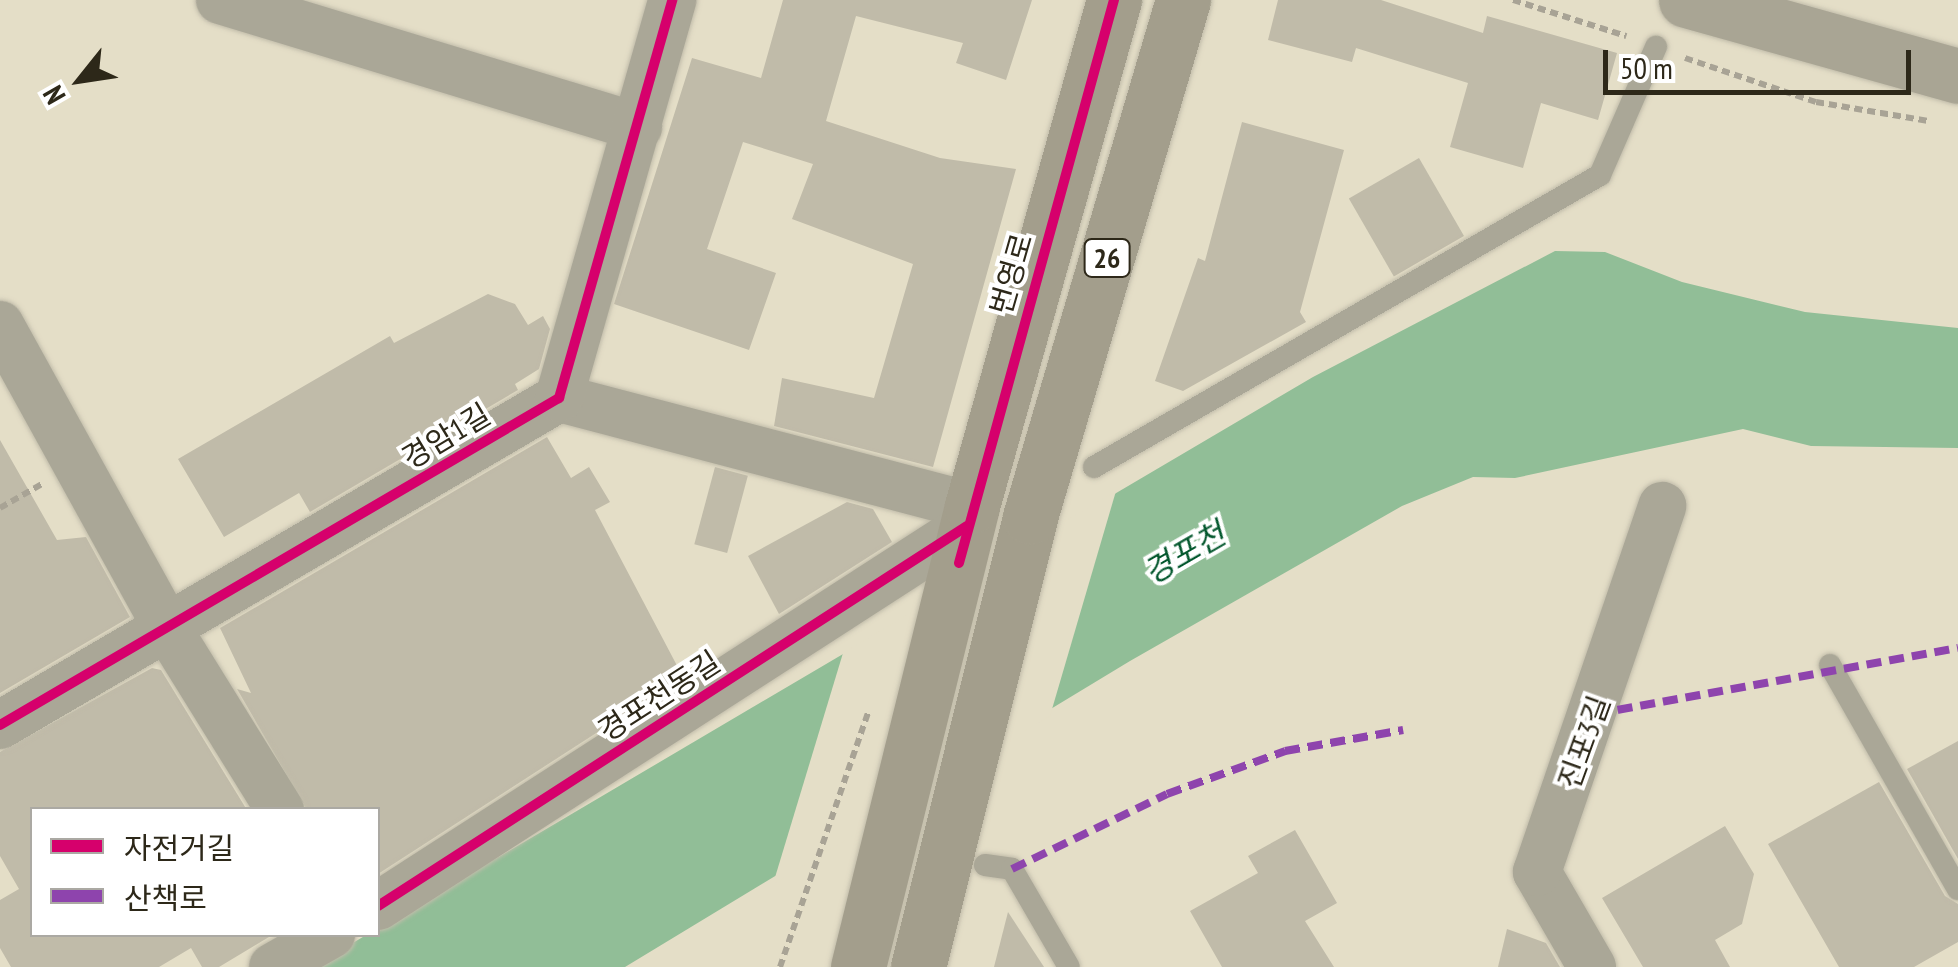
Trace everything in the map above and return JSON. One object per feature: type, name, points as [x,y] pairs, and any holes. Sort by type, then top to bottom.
[{"type":"main road","name":"번영로","points":[[859,964],[966,532],[1114,0]]},
{"type":"main road","name":"26","points":[[918,967],[1030,517],[1183,0]]},
{"type":"street","points":[[220,0],[638,127]]},
{"type":"street","points":[[672,0],[559,398],[966,532]]},
{"type":"street","points":[[1695,2],[1949,99]]},
{"type":"street","points":[[0,325],[170,631],[278,807]]},
{"type":"street","name":"경암1길","points":[[0,725],[170,631],[559,398]]},
{"type":"street","name":"진포3길","points":[[1592,967],[1537,872],[1662,506]]},
{"type":"street","name":"경포천동길","points":[[380,905],[966,532]]},
{"type":"street","points":[[273,967],[326,937]]},
{"type":"lane","points":[[1094,467],[1600,175],[1656,47]]},
{"type":"lane","points":[[1830,665],[1958,889]]},
{"type":"lane","points":[[984,865],[1012,869],[1068,967]]},
{"type":"path","points":[[1513,0],[1816,102],[1949,99]]},
{"type":"path","points":[[780,967],[870,706]]},
{"type":"water","name":"경포천","points":[[1555,251],[1605,252],[1682,282],[1805,312],[1958,328],[1958,448],[1811,446],[1743,429],[1515,478],[1473,477],[1402,506],[1130,661],[625,967],[312,967],[363,937],[380,937],[380,927],[1313,377]]},
{"type":"pier","points":[[1116,491],[1050,716],[773,884],[843,653]]},
{"type":"building","points":[[783,0],[1032,0],[1006,80],[956,63],[963,43],[856,16],[826,121],[940,158],[1016,169],[933,467],[774,426],[782,378],[874,398],[913,264],[792,219],[813,164],[743,142],[707,249],[776,273],[749,350],[614,304],[692,58],[761,78]]},
{"type":"building","points":[[1278,0],[1381,0],[1483,33],[1487,16],[1617,53],[1598,120],[1541,103],[1523,168],[1450,147],[1468,83],[1356,48],[1352,62],[1268,40]]},
{"type":"building","points":[[1242,122],[1344,150],[1300,312],[1306,322],[1183,391],[1155,381],[1198,258],[1205,261]]},
{"type":"building","points":[[1419,158],[1464,236],[1394,276],[1349,198]]},
{"type":"building","points":[[488,294],[515,304],[528,325],[543,316],[550,329],[539,369],[515,384],[518,390],[310,512],[299,493],[224,537],[178,459],[390,336],[394,343]]},
{"type":"building","points":[[547,437],[571,478],[589,467],[610,502],[595,510],[683,677],[380,873],[380,807],[305,807],[237,689],[251,693],[220,628]]},
{"type":"building","points":[[0,440],[57,540],[86,537],[130,617],[0,693]]},
{"type":"building","points":[[715,467],[748,476],[727,553],[694,544]]},
{"type":"building","points":[[847,502],[873,509],[892,542],[779,614],[748,556]]},
{"type":"building","points":[[152,668],[161,670],[245,807],[30,807],[30,937],[269,937],[219,967],[202,967],[191,948],[159,967],[11,967],[0,948],[0,900],[19,889],[0,856],[0,752]]},
{"type":"building","points":[[1958,741],[1958,859],[1907,769]]},
{"type":"building","points":[[1879,782],[1945,896],[1958,904],[1958,942],[1914,967],[1839,967],[1768,844]]},
{"type":"building","points":[[1725,826],[1754,874],[1742,924],[1715,940],[1730,967],[1643,967],[1602,898]]},
{"type":"building","points":[[1295,830],[1337,903],[1305,921],[1334,967],[1222,967],[1190,911],[1258,873],[1248,856]]},
{"type":"building","points":[[1008,912],[1044,967],[994,967]]},
{"type":"building","points":[[1507,929],[1546,943],[1560,967],[1498,967]]},
{"type":"marked path","points":[[1595,714],[1958,648]]},
{"type":"marked path","points":[[1012,869],[1167,794],[1285,751],[1403,730]]},
{"type":"cycle path","points":[[0,725],[559,398],[672,0]]},
{"type":"cycle path","points":[[959,563],[1114,0]]},
{"type":"cycle path","points":[[380,905],[967,526]]}]
